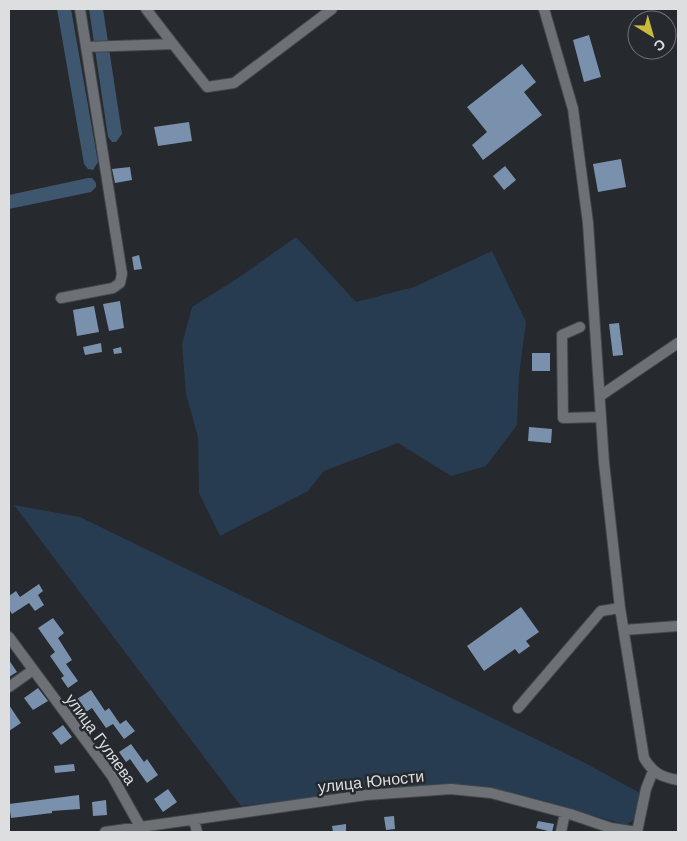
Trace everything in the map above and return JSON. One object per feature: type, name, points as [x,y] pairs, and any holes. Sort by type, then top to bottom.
[{"type":"street","points":[[61,298],[113,288],[120,283],[122,274],[80,9]]},
{"type":"street","points":[[146,9],[207,87],[234,82],[332,9]]},
{"type":"street","points":[[544,9],[573,109],[588,223],[604,463],[620,608],[644,758],[652,771],[663,777],[678,780]]},
{"type":"street","points":[[86,47],[173,44]]},
{"type":"street","points":[[580,327],[562,335],[563,418],[601,417]]},
{"type":"street","points":[[600,396],[678,342]]},
{"type":"street","points":[[518,708],[601,611],[620,608]]},
{"type":"street","points":[[624,630],[678,626]]},
{"type":"street","name":"улица Гуляева","points":[[9,637],[112,776],[142,828]]},
{"type":"street","points":[[9,688],[33,670]]},
{"type":"street","points":[[637,832],[646,789],[652,771]]},
{"type":"street","name":"улица Юности","points":[[105,832],[366,795],[451,789],[491,793],[565,813],[611,828],[637,832]]},
{"type":"street","points":[[562,832],[565,813]]},
{"type":"street","points":[[194,820],[197,832]]},
{"type":"shaded area","points":[[57,9],[71,9],[98,162],[93,170],[88,169],[84,164]]},
{"type":"shaded area","points":[[89,9],[103,9],[122,134],[116,142],[112,142],[108,137]]},
{"type":"shaded area","points":[[92,178],[96,183],[96,187],[91,192],[9,209],[9,195]]},
{"type":"shaded area","points":[[296,237],[356,302],[414,287],[492,251],[526,322],[519,376],[517,425],[486,466],[451,476],[398,443],[324,471],[308,491],[220,536],[199,493],[198,437],[186,394],[182,344],[192,307],[241,276]]},
{"type":"shaded area","points":[[14,505],[80,517],[587,764],[640,793],[635,819],[626,825],[534,798],[460,784],[401,787],[241,806]]},
{"type":"building","points":[[589,35],[601,77],[584,82],[573,40]]},
{"type":"building","points":[[522,64],[536,82],[524,92],[542,115],[483,160],[472,145],[487,132],[467,107]]},
{"type":"building","points":[[189,122],[192,141],[158,146],[154,127]]},
{"type":"building","points":[[621,159],[626,187],[598,192],[593,164]]},
{"type":"building","points":[[505,166],[516,180],[504,190],[493,176]]},
{"type":"building","points":[[130,167],[132,180],[115,183],[112,169]]},
{"type":"building","points":[[139,255],[142,269],[134,270],[132,257]]},
{"type":"building","points":[[120,301],[124,328],[109,331],[103,304]]},
{"type":"building","points":[[94,306],[99,332],[77,336],[73,310]]},
{"type":"building","points":[[619,323],[623,355],[613,356],[609,324]]},
{"type":"building","points":[[101,343],[102,352],[85,355],[83,347]]},
{"type":"building","points":[[121,347],[122,353],[114,354],[113,349]]},
{"type":"building","points":[[532,353],[550,353],[550,371],[532,371]]},
{"type":"building","points":[[529,427],[552,429],[551,443],[528,441]]},
{"type":"building","points":[[39,584],[43,591],[38,595],[44,605],[35,611],[29,603],[12,614],[9,609],[9,596],[16,591],[20,597]]},
{"type":"building","points":[[521,607],[539,632],[526,641],[530,646],[519,654],[515,649],[484,671],[467,646]]},
{"type":"building","points":[[53,618],[64,633],[58,638],[72,660],[66,664],[78,681],[68,688],[61,678],[64,676],[50,656],[55,652],[38,628]]},
{"type":"building","points":[[9,660],[17,672],[9,677]]},
{"type":"building","points":[[38,688],[48,701],[33,710],[24,698]]},
{"type":"building","points":[[91,690],[105,711],[109,708],[120,724],[126,720],[135,731],[124,739],[113,724],[106,728],[92,708],[86,712],[77,699]]},
{"type":"building","points":[[9,705],[21,723],[9,731]]},
{"type":"building","points":[[63,725],[72,737],[61,745],[52,733]]},
{"type":"building","points":[[131,744],[144,762],[147,759],[158,775],[147,783],[130,759],[126,762],[119,752]]},
{"type":"building","points":[[74,764],[75,771],[55,773],[54,766]]},
{"type":"building","points":[[168,789],[177,802],[163,812],[154,799]]},
{"type":"building","points":[[79,795],[80,809],[52,811],[52,813],[11,818],[9,804]]},
{"type":"building","points":[[106,800],[107,815],[93,816],[92,802]]},
{"type":"building","points":[[394,816],[395,829],[386,830],[384,817]]},
{"type":"building","points":[[538,821],[554,824],[552,832],[536,828]]},
{"type":"building","points":[[346,824],[346,832],[333,832],[332,826]]}]
